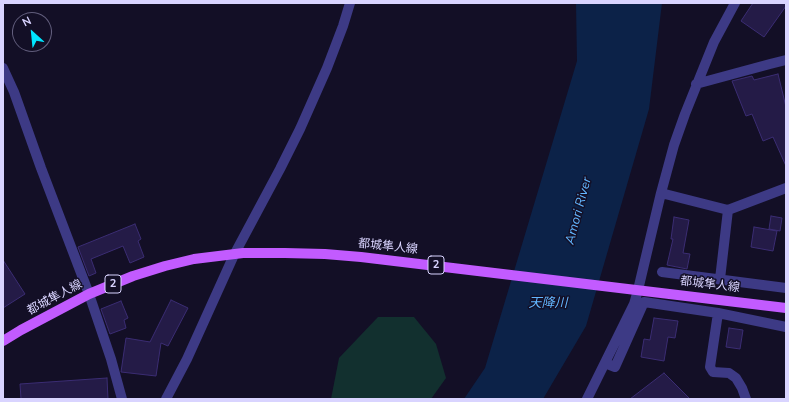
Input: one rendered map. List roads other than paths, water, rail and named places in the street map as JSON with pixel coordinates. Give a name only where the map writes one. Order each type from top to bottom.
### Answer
[{"type":"main road","name":"都城隼人線","points":[[3,341],[89,294],[133,276],[194,259],[238,254],[285,253],[361,257],[786,308]]},
{"type":"street","points":[[166,399],[300,129],[327,68],[350,3]]},
{"type":"street","points":[[587,399],[634,304],[674,145],[696,84],[714,42],[735,3]]},
{"type":"street","points":[[696,84],[786,60]]},
{"type":"street","points":[[3,68],[14,92],[89,294],[111,359],[122,399]]},
{"type":"street","points":[[661,193],[728,210],[786,188]]},
{"type":"street","points":[[720,279],[728,210]]},
{"type":"street","points":[[662,272],[786,288]]},
{"type":"street","points":[[605,363],[615,367],[644,302],[718,313],[786,327]]},
{"type":"street","points":[[718,313],[710,367],[713,372],[729,373],[736,378],[746,399]]},
{"type":"water","name":"天降川","points":[[576,3],[662,3],[649,109],[586,326],[543,399],[464,399],[485,368],[577,61]]},
{"type":"water label","name":"Amori River","points":[[579,211]]}]
